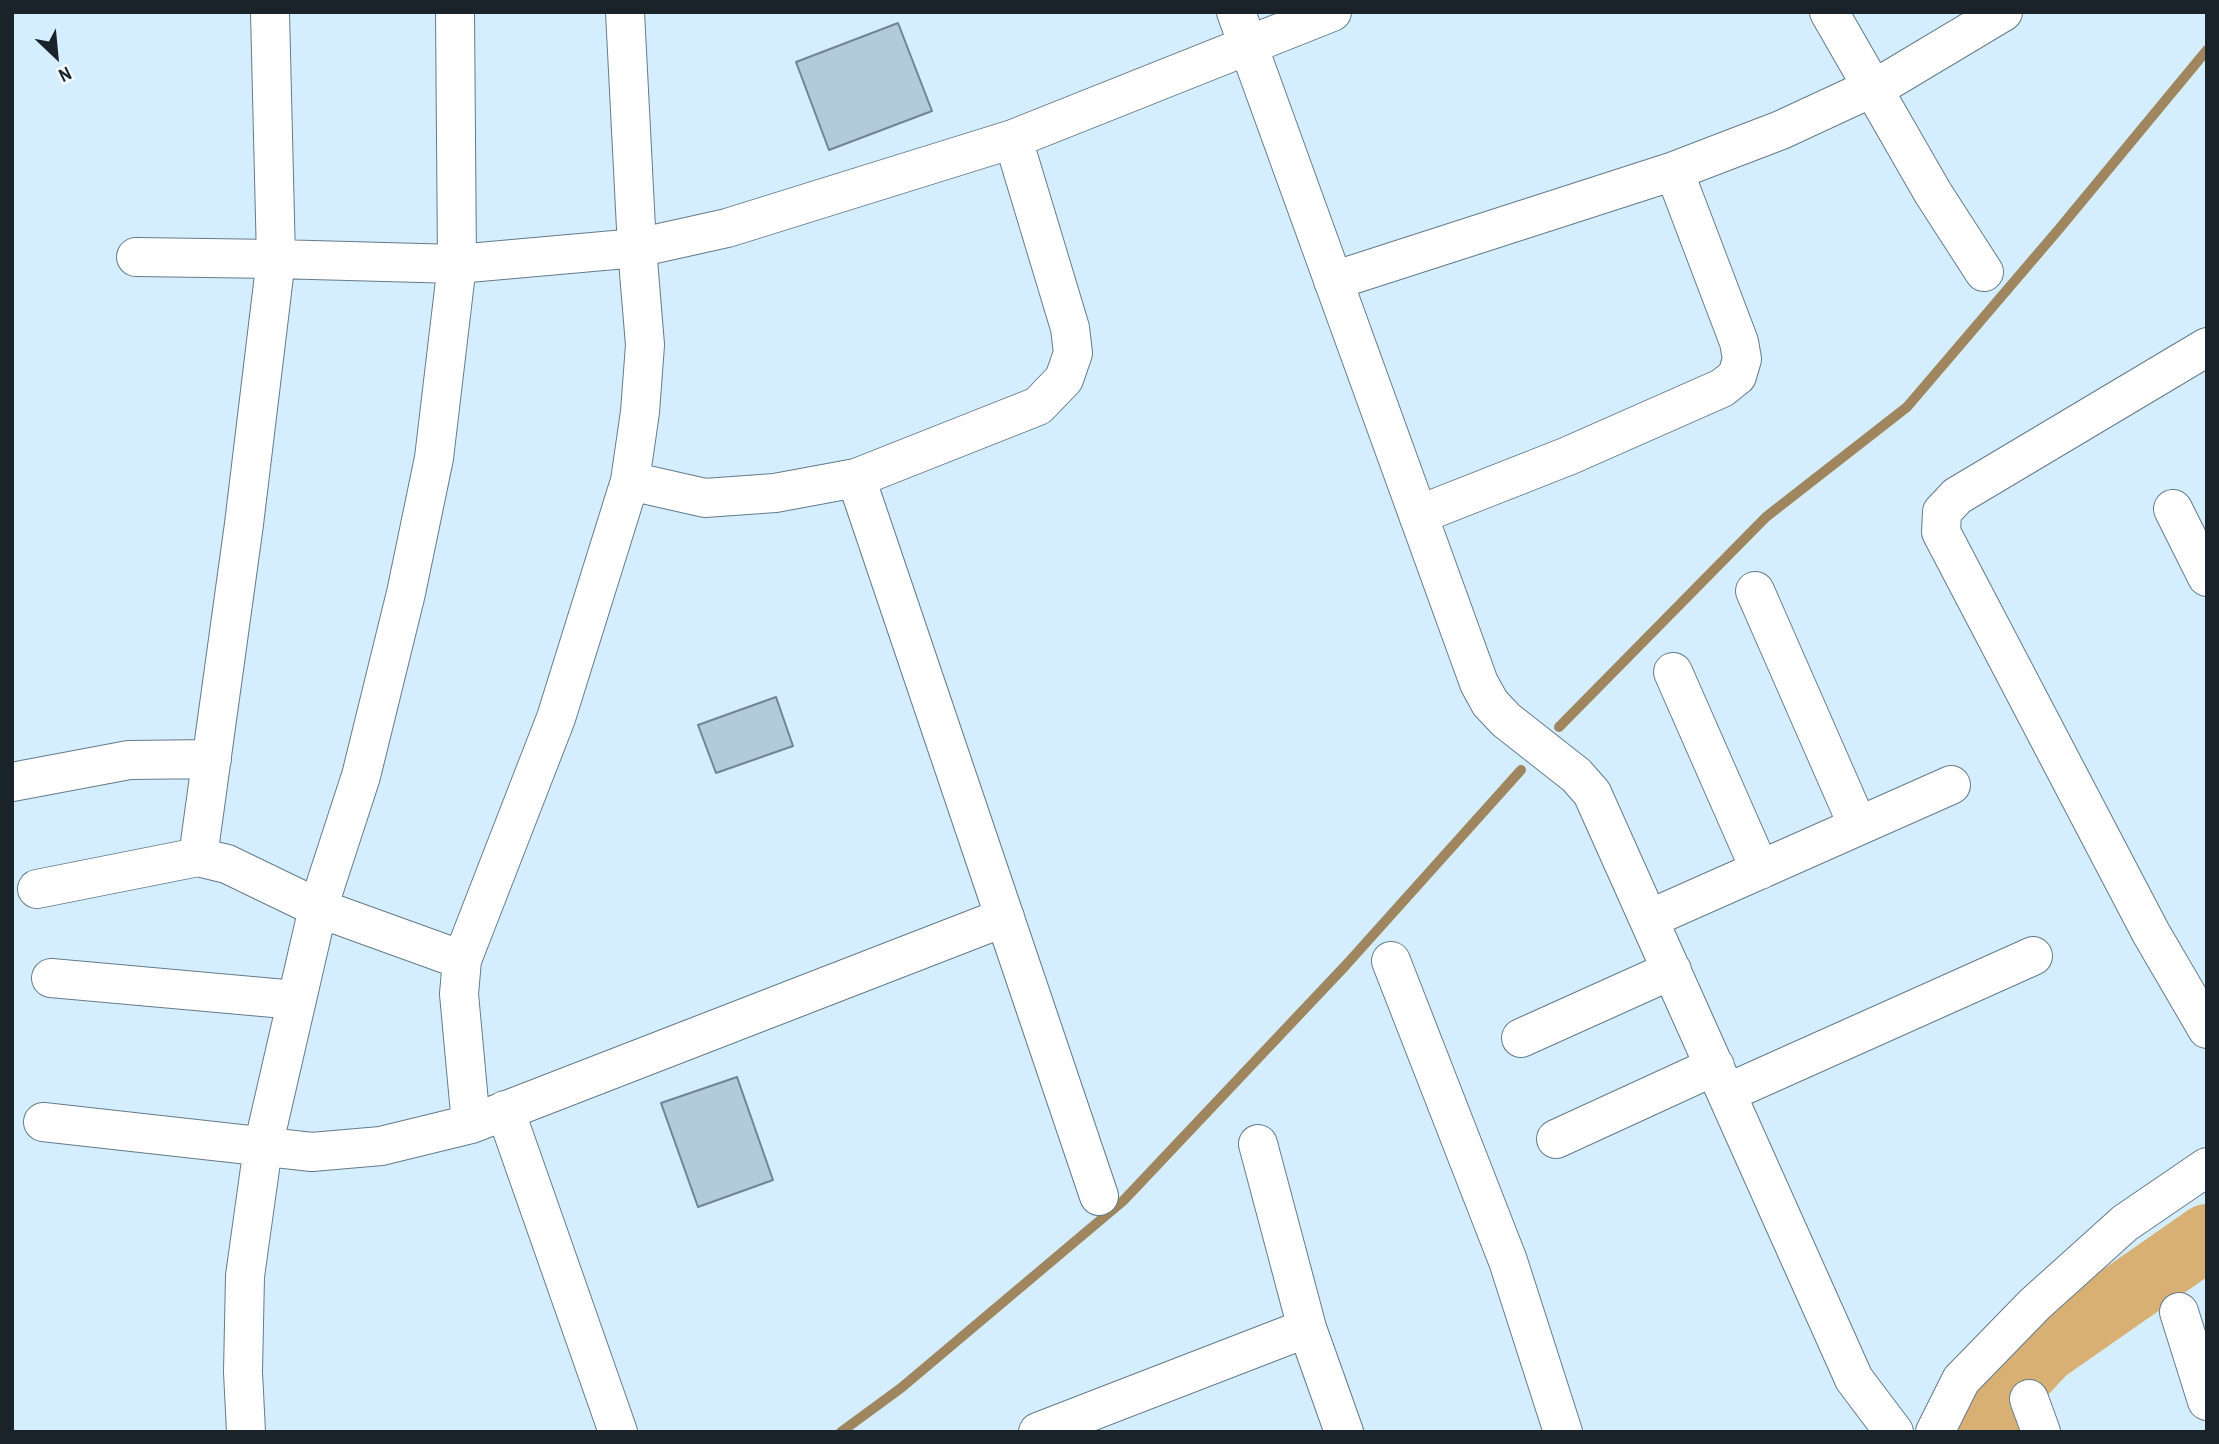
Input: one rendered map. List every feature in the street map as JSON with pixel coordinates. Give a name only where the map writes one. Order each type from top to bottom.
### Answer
[{"type":"street","points":[[198,857],[276,259],[271,12]]},
{"type":"street","points":[[246,1432],[243,1372],[245,1276],[263,1147],[318,908],[361,776],[406,593],[434,458],[457,264],[455,12]]},
{"type":"street","points":[[618,1432],[488,1117],[459,994],[461,960],[556,718],[630,481],[640,412],[645,345],[637,248],[625,12]]},
{"type":"street","points":[[136,257],[457,264],[637,248],[727,228],[1013,139],[1241,28],[1332,12]]},
{"type":"street","points":[[1829,12],[1984,272]]},
{"type":"street","points":[[1333,281],[1674,171],[1781,130],[1872,88],[2003,12]]},
{"type":"street","points":[[1241,28],[1479,683],[1490,704],[1506,720],[1576,775],[1592,793],[1854,1380],[1893,1431]]},
{"type":"street","points":[[630,481],[705,498],[775,493],[856,478],[1038,406],[1065,379],[1073,353],[1070,328],[1013,139]]},
{"type":"street","points":[[1418,514],[1569,456],[1722,388],[1737,376],[1742,359],[1738,342],[1674,171]]},
{"type":"street","points":[[2207,347],[1957,496],[1942,512],[1941,531],[2151,933],[2207,1029]]},
{"type":"street","points":[[856,478],[1099,1196]]},
{"type":"street","points":[[2173,509],[2207,577]]},
{"type":"street","points":[[1755,591],[1858,826]]},
{"type":"street","points":[[1673,672],[1760,870]]},
{"type":"street","points":[[12,782],[129,760],[212,759]]},
{"type":"street","points":[[1649,919],[1951,785]]},
{"type":"street","points":[[37,888],[198,857],[228,864],[318,908],[461,960]]},
{"type":"street","points":[[43,1122],[312,1152],[382,1146],[488,1117],[1005,917]]},
{"type":"street","points":[[1556,1139],[1721,1080],[2033,956]]},
{"type":"street","points":[[1391,961],[1508,1261],[1563,1432]]},
{"type":"street","points":[[1521,1038],[1672,970]]},
{"type":"street","points":[[51,978],[296,1000]]},
{"type":"street","points":[[1258,1144],[1307,1328],[1344,1432]]},
{"type":"street","points":[[1935,1432],[1961,1380],[2035,1304],[2125,1223],[2207,1167]]},
{"type":"street","points":[[2179,1312],[2207,1401]]},
{"type":"street","points":[[1038,1432],[1307,1328]]},
{"type":"building","points":[[898,23],[932,111],[829,150],[796,62]]},
{"type":"building","points":[[776,697],[793,746],[716,773],[698,725]]},
{"type":"building","points":[[737,1077],[773,1180],[698,1207],[661,1103]]},
{"type":"waterway","points":[[1559,727],[1766,517],[1907,407],[2207,50]]},
{"type":"waterway","points":[[841,1432],[901,1388],[1123,1201],[1346,965],[1521,770]]},
{"type":"waterway","points":[[1980,1432],[1997,1401],[2045,1350],[2207,1237]]}]
